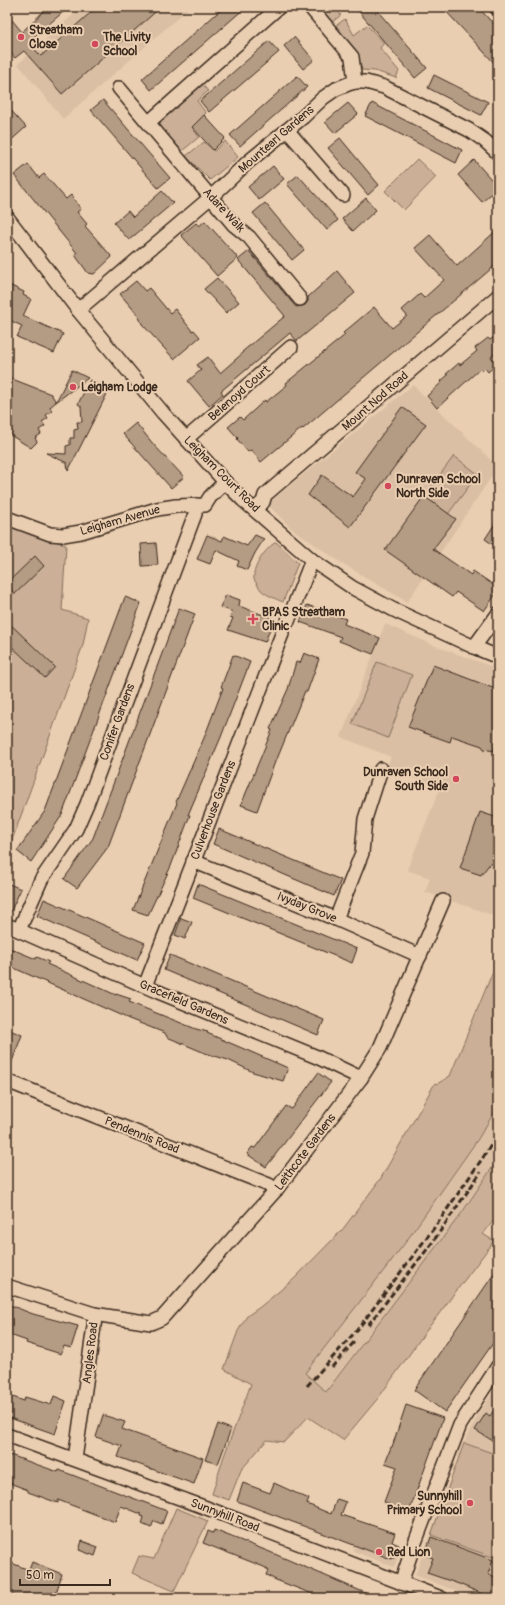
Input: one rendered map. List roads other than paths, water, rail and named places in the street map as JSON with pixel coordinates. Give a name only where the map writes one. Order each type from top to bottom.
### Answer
[{"type":"street","points":[[148,122],[279,7]]},
{"type":"street","points":[[310,7],[352,57],[355,82]]},
{"type":"street","name":"Mountearl Gardens","points":[[78,310],[211,197],[248,162],[336,89],[355,82],[366,82],[384,87],[469,130],[485,141],[498,153]]},
{"type":"street","name":"Adare Walk","points":[[119,88],[234,225],[249,237],[300,299]]},
{"type":"street","points":[[287,130],[343,195]]},
{"type":"street","name":"Leigham Court Road","points":[[7,217],[78,310],[186,439],[225,482],[255,510],[312,560],[353,588],[394,610],[498,657]]},
{"type":"street","name":"Mount Nod Road","points":[[255,510],[263,502],[265,495],[498,296]]},
{"type":"street","name":"Belenoyd Court","points":[[186,439],[291,347]]},
{"type":"street","points":[[200,505],[225,482]]},
{"type":"street","name":"Leigham Avenue","points":[[7,518],[50,534],[63,535],[80,532],[158,509],[176,506],[200,505]]},
{"type":"street","name":"Conifer Gardens","points":[[19,930],[41,880],[76,829],[87,804],[195,514],[200,505]]},
{"type":"street","points":[[288,621],[312,560]]},
{"type":"street","points":[[474,647],[498,614]]},
{"type":"street","name":"Culverhouse Gardens","points":[[145,986],[282,634]]},
{"type":"street","points":[[336,919],[362,853],[365,818],[381,769]]},
{"type":"street","name":"Ivyday Grove","points":[[193,861],[336,919],[420,956]]},
{"type":"street","name":"Leithcote Gardens","points":[[94,1314],[151,1323],[162,1318],[276,1190],[361,1078],[380,1048],[443,901]]},
{"type":"street","name":"Gracefield Gardens","points":[[7,925],[145,986],[317,1057],[361,1078]]},
{"type":"street","name":"Pendennis Road","points":[[7,1081],[269,1185],[276,1190]]},
{"type":"street","name":"Angles Road","points":[[7,1286],[94,1314],[95,1319],[75,1459]]},
{"type":"street","points":[[401,1583],[460,1425],[498,1366]]},
{"type":"street","name":"Sunnyhill Road","points":[[7,1435],[75,1459],[441,1598]]},
{"type":"railway","points":[[307,1386],[357,1330],[437,1224],[498,1134]]},
{"type":"railway","points":[[368,1325],[432,1243],[481,1172]]},
{"type":"railway","points":[[332,1367],[356,1340]]},
{"type":"place","name":"Streatham Close","points":[[21,37]]},
{"type":"place","name":"The Livity School","points":[[95,44]]},
{"type":"place","name":"Leigham Lodge","points":[[73,387]]},
{"type":"place","name":"Dunraven School North Side","points":[[388,486]]},
{"type":"place","name":"BPAS Streatham Clinic","points":[[253,619]]},
{"type":"place","name":"Dunraven School South Side","points":[[456,779]]},
{"type":"place","name":"Sunnyhill Primary School","points":[[470,1503]]},
{"type":"place","name":"Red Lion","points":[[379,1552]]}]
